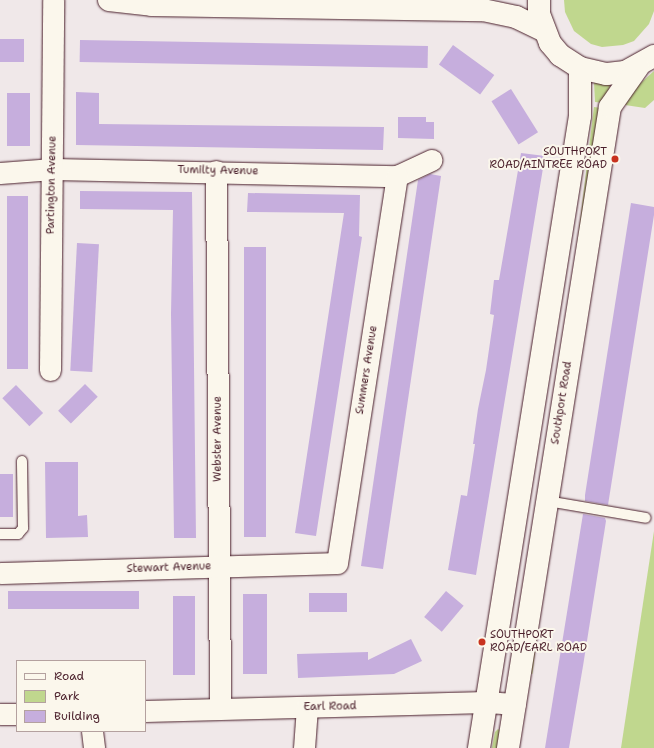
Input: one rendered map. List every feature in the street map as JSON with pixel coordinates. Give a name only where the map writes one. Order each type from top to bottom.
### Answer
[{"type":"main road","points":[[109,0],[152,5],[483,10],[516,17],[543,30]]},
{"type":"main road","points":[[539,0],[543,30],[560,55],[580,68],[606,74],[646,62]]},
{"type":"main road","name":"Southport Road","points":[[508,748],[610,106],[646,62]]},
{"type":"main road","points":[[479,748],[580,116],[580,68]]},
{"type":"street","name":"Partington Avenue","points":[[50,370],[53,0]]},
{"type":"street","name":"Tumilty Avenue","points":[[0,173],[52,169],[216,171],[397,176],[432,160]]},
{"type":"street","name":"Webster Avenue","points":[[216,171],[220,708]]},
{"type":"street","name":"Summers Avenue","points":[[337,563],[397,176]]},
{"type":"street","name":"Stewart Avenue","points":[[0,573],[337,563]]},
{"type":"street","name":"Earl Road","points":[[146,711],[486,702],[515,704]]},
{"type":"street","points":[[304,748],[307,707]]},
{"type":"street","points":[[0,714],[16,714]]},
{"type":"street","points":[[92,732],[94,748]]},
{"type":"lane","points":[[0,534],[18,534],[23,528],[22,461]]},
{"type":"lane","points":[[547,501],[646,518]]},
{"type":"green space","points":[[564,0],[654,0],[654,11],[649,24],[634,41],[623,45],[602,47],[591,44],[574,31],[565,12]]},
{"type":"green space","points":[[654,71],[654,100],[645,108],[625,105],[634,89]]},
{"type":"green space","points":[[594,82],[609,83],[610,86],[604,103],[595,102]]},
{"type":"green space","points":[[594,107],[602,108],[532,674],[525,673]]},
{"type":"green space","points":[[654,531],[654,748],[621,748]]},
{"type":"green space","points":[[498,729],[501,731],[499,748],[492,748],[495,732]]},
{"type":"building","points":[[0,39],[24,39],[24,62],[0,62]]},
{"type":"building","points":[[80,40],[428,46],[428,68],[80,62]]},
{"type":"building","points":[[453,45],[494,75],[480,94],[439,64]]},
{"type":"building","points":[[511,89],[538,132],[519,144],[491,101]]},
{"type":"building","points":[[76,92],[99,93],[99,124],[384,127],[383,150],[76,145]]},
{"type":"building","points":[[7,93],[30,93],[30,146],[7,146]]},
{"type":"building","points":[[398,117],[426,117],[426,122],[434,122],[434,139],[398,138]]},
{"type":"building","points":[[521,153],[545,156],[476,575],[448,570],[461,495],[467,496],[475,444],[473,444],[478,409],[486,370],[494,315],[490,314],[494,280],[499,280]]},
{"type":"building","points":[[430,174],[441,176],[383,569],[361,566],[418,180]]},
{"type":"building","points":[[80,191],[192,192],[196,538],[174,538],[171,314],[173,210],[80,209]]},
{"type":"building","points":[[248,193],[360,195],[359,236],[362,237],[316,536],[295,533],[344,213],[247,212]]},
{"type":"building","points":[[7,196],[28,196],[28,369],[7,369]]},
{"type":"building","points":[[631,203],[654,207],[654,215],[608,505],[585,501],[585,495]]},
{"type":"building","points":[[77,243],[99,244],[92,372],[70,371]]},
{"type":"building","points":[[244,247],[266,247],[266,537],[244,537]]},
{"type":"building","points":[[85,384],[98,397],[71,424],[58,411]]},
{"type":"building","points":[[16,385],[43,413],[29,426],[2,398]]},
{"type":"building","points":[[45,462],[78,462],[78,516],[87,515],[88,537],[46,538]]},
{"type":"building","points":[[0,474],[13,474],[13,517],[0,517]]},
{"type":"building","points":[[583,514],[605,518],[606,521],[583,666],[569,748],[545,748]]},
{"type":"building","points":[[8,591],[139,591],[139,609],[8,609]]},
{"type":"building","points":[[446,591],[464,606],[442,632],[424,617]]},
{"type":"building","points":[[309,593],[347,593],[347,612],[309,612]]},
{"type":"building","points":[[243,594],[267,594],[267,674],[243,674]]},
{"type":"building","points":[[173,596],[195,596],[195,675],[173,675]]},
{"type":"building","points":[[411,639],[422,661],[394,674],[298,678],[297,654],[368,652],[368,660]]},
{"type":"place","name":"SOUTHPORT ROAD/AINTREE ROAD","points":[[615,159]]},
{"type":"place","name":"SOUTHPORT ROAD/EARL ROAD","points":[[482,642]]}]
